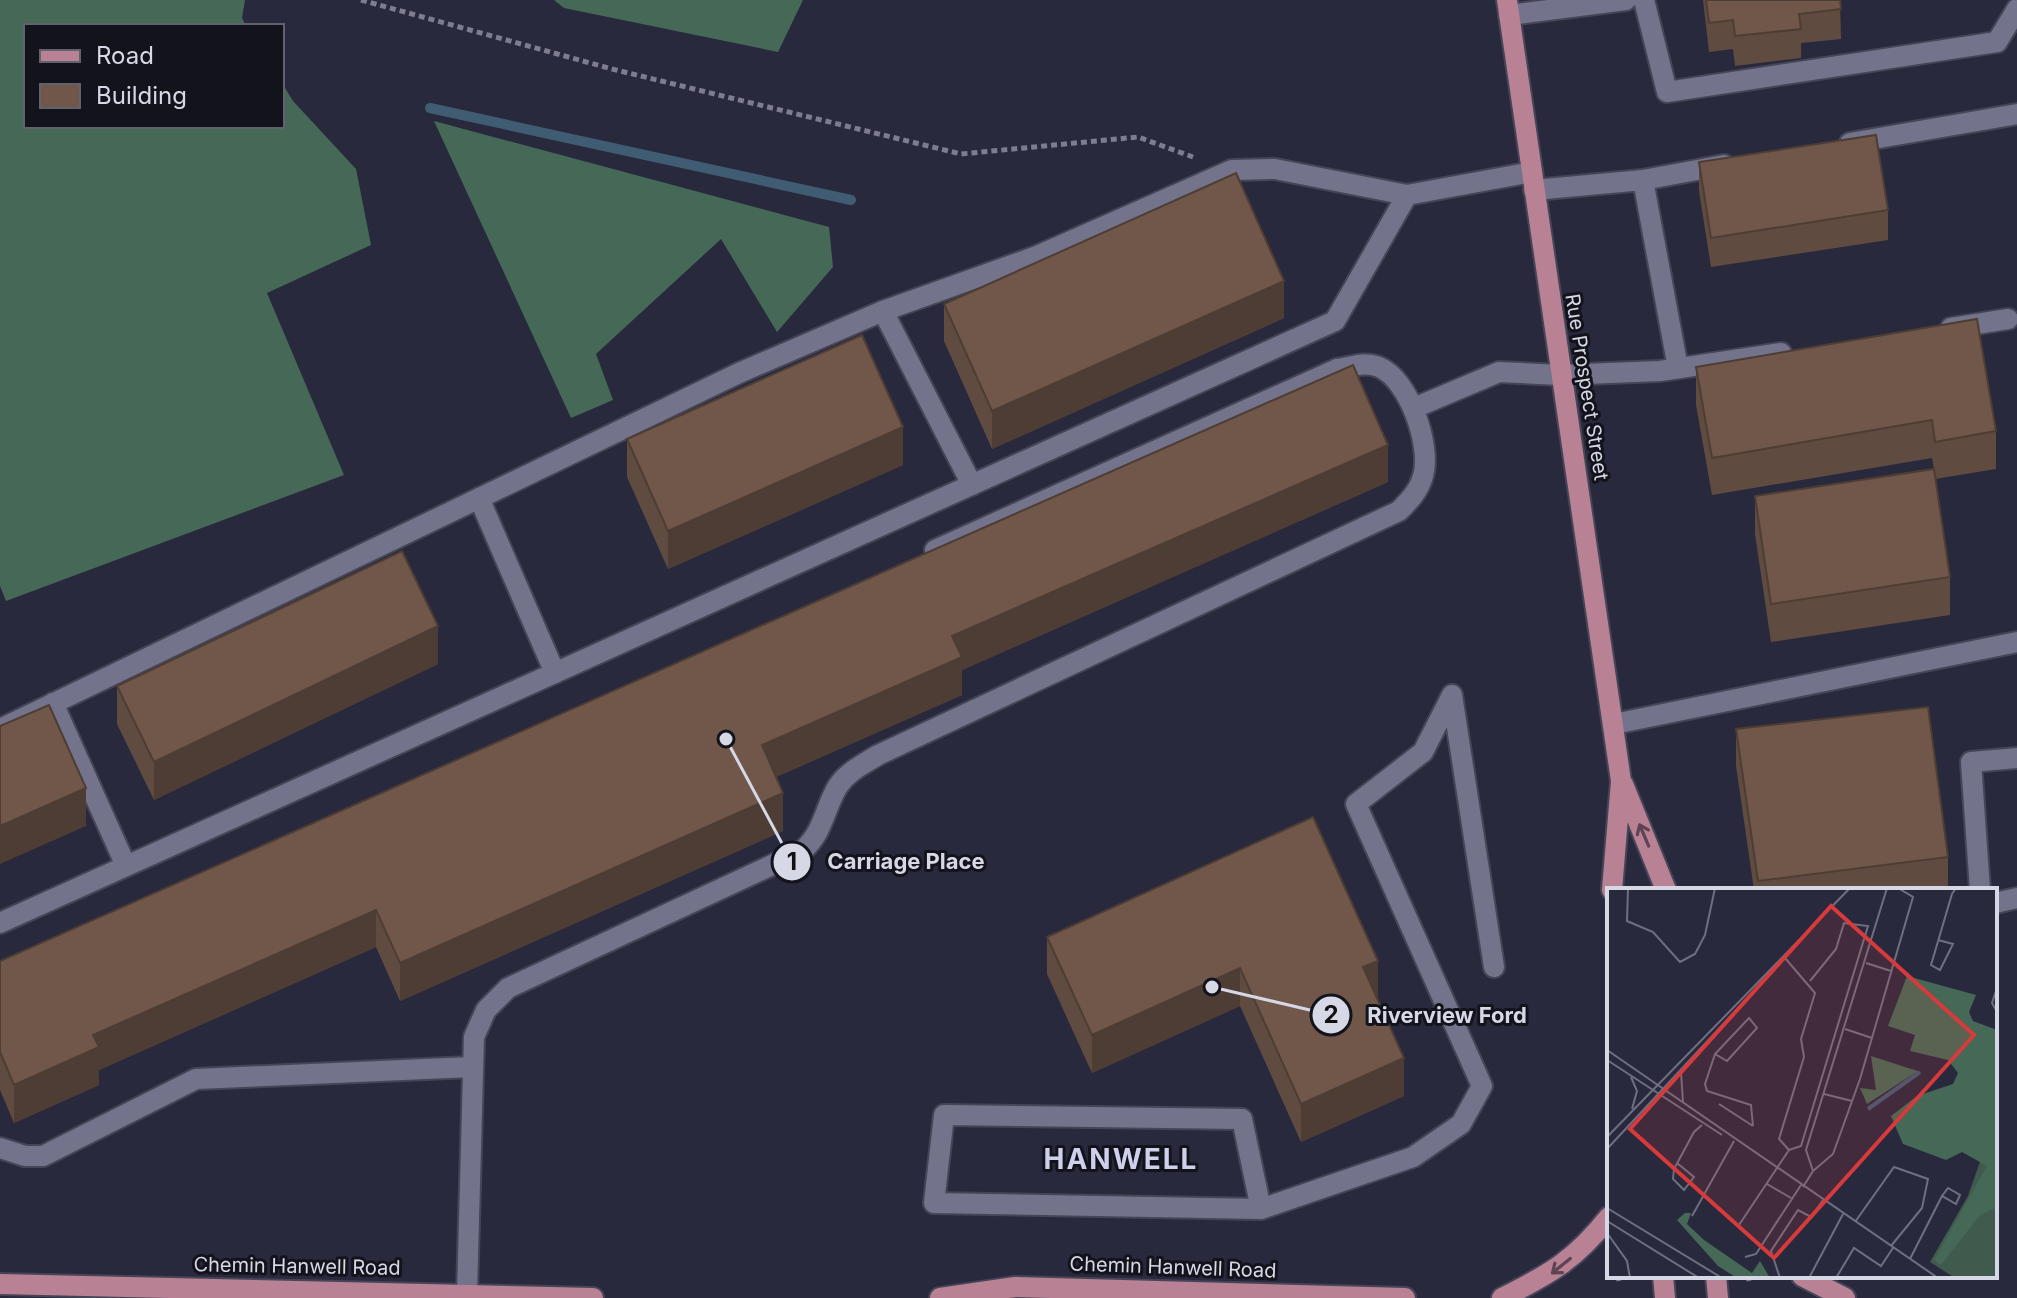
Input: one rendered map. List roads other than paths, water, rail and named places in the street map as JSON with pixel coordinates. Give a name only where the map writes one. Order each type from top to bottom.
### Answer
[{"type":"main road","name":"Rue Prospect Street","points":[[1508,8],[1621,781],[1612,888]]},
{"type":"main road","name":"Rue Prospect Street","points":[[1621,781],[1665,888]]},
{"type":"main road","points":[[1502,1298],[1555,1272],[1589,1242],[1607,1220]]},
{"type":"main road","points":[[1663,1278],[1665,1298]]},
{"type":"main road","points":[[1716,1278],[1718,1298]]},
{"type":"main road","points":[[1806,1278],[1845,1298]]},
{"type":"main road","name":"Chemin Hanwell Road","points":[[0,1284],[593,1298]]},
{"type":"main road","name":"Chemin Hanwell Road","points":[[940,1298],[1015,1287],[1405,1298]]},
{"type":"lane","points":[[1508,8],[1626,0]]},
{"type":"lane","points":[[1644,0],[1667,92],[1997,42],[2017,9]]},
{"type":"lane","points":[[1830,147],[2017,114]]},
{"type":"lane","points":[[0,729],[739,373],[883,311],[1037,256],[1232,170],[1275,169],[1407,195],[1533,181],[1643,180],[1752,161]]},
{"type":"lane","points":[[1643,180],[1678,368]]},
{"type":"lane","points":[[0,923],[1335,321],[1407,195]]},
{"type":"lane","points":[[883,311],[972,485]]},
{"type":"lane","points":[[1929,331],[2008,319]]},
{"type":"lane","points":[[1414,408],[1499,372],[1560,375],[1678,368],[1804,350]]},
{"type":"lane","points":[[467,1294],[471,1251],[468,1233],[474,1037],[486,1010],[508,988],[802,851],[816,839],[838,787],[851,771],[1399,511],[1414,496],[1424,475],[1426,450],[1414,408],[1382,367],[1367,364],[1337,369],[915,558]]},
{"type":"lane","points":[[479,498],[555,673]]},
{"type":"lane","points":[[1614,724],[2017,642]]},
{"type":"lane","points":[[1261,1209],[1242,1119],[944,1115],[934,1203],[1261,1209],[1413,1157],[1461,1124],[1482,1086],[1356,804],[1423,752],[1452,695],[1494,967]]},
{"type":"lane","points":[[53,703],[126,866]]},
{"type":"lane","points":[[1980,888],[1971,762],[2017,758]]},
{"type":"lane","points":[[1997,903],[2017,898]]},
{"type":"lane","points":[[0,1148],[25,1156],[43,1156],[196,1079],[471,1067]]},
{"type":"waterway","points":[[430,108],[851,200]]},
{"type":"place","name":"Carriage Place","points":[[726,739]]},
{"type":"place","name":"Riverview Ford","points":[[1212,987]]},
{"type":"district","name":"HANWELL","points":[[1121,1159]]}]
